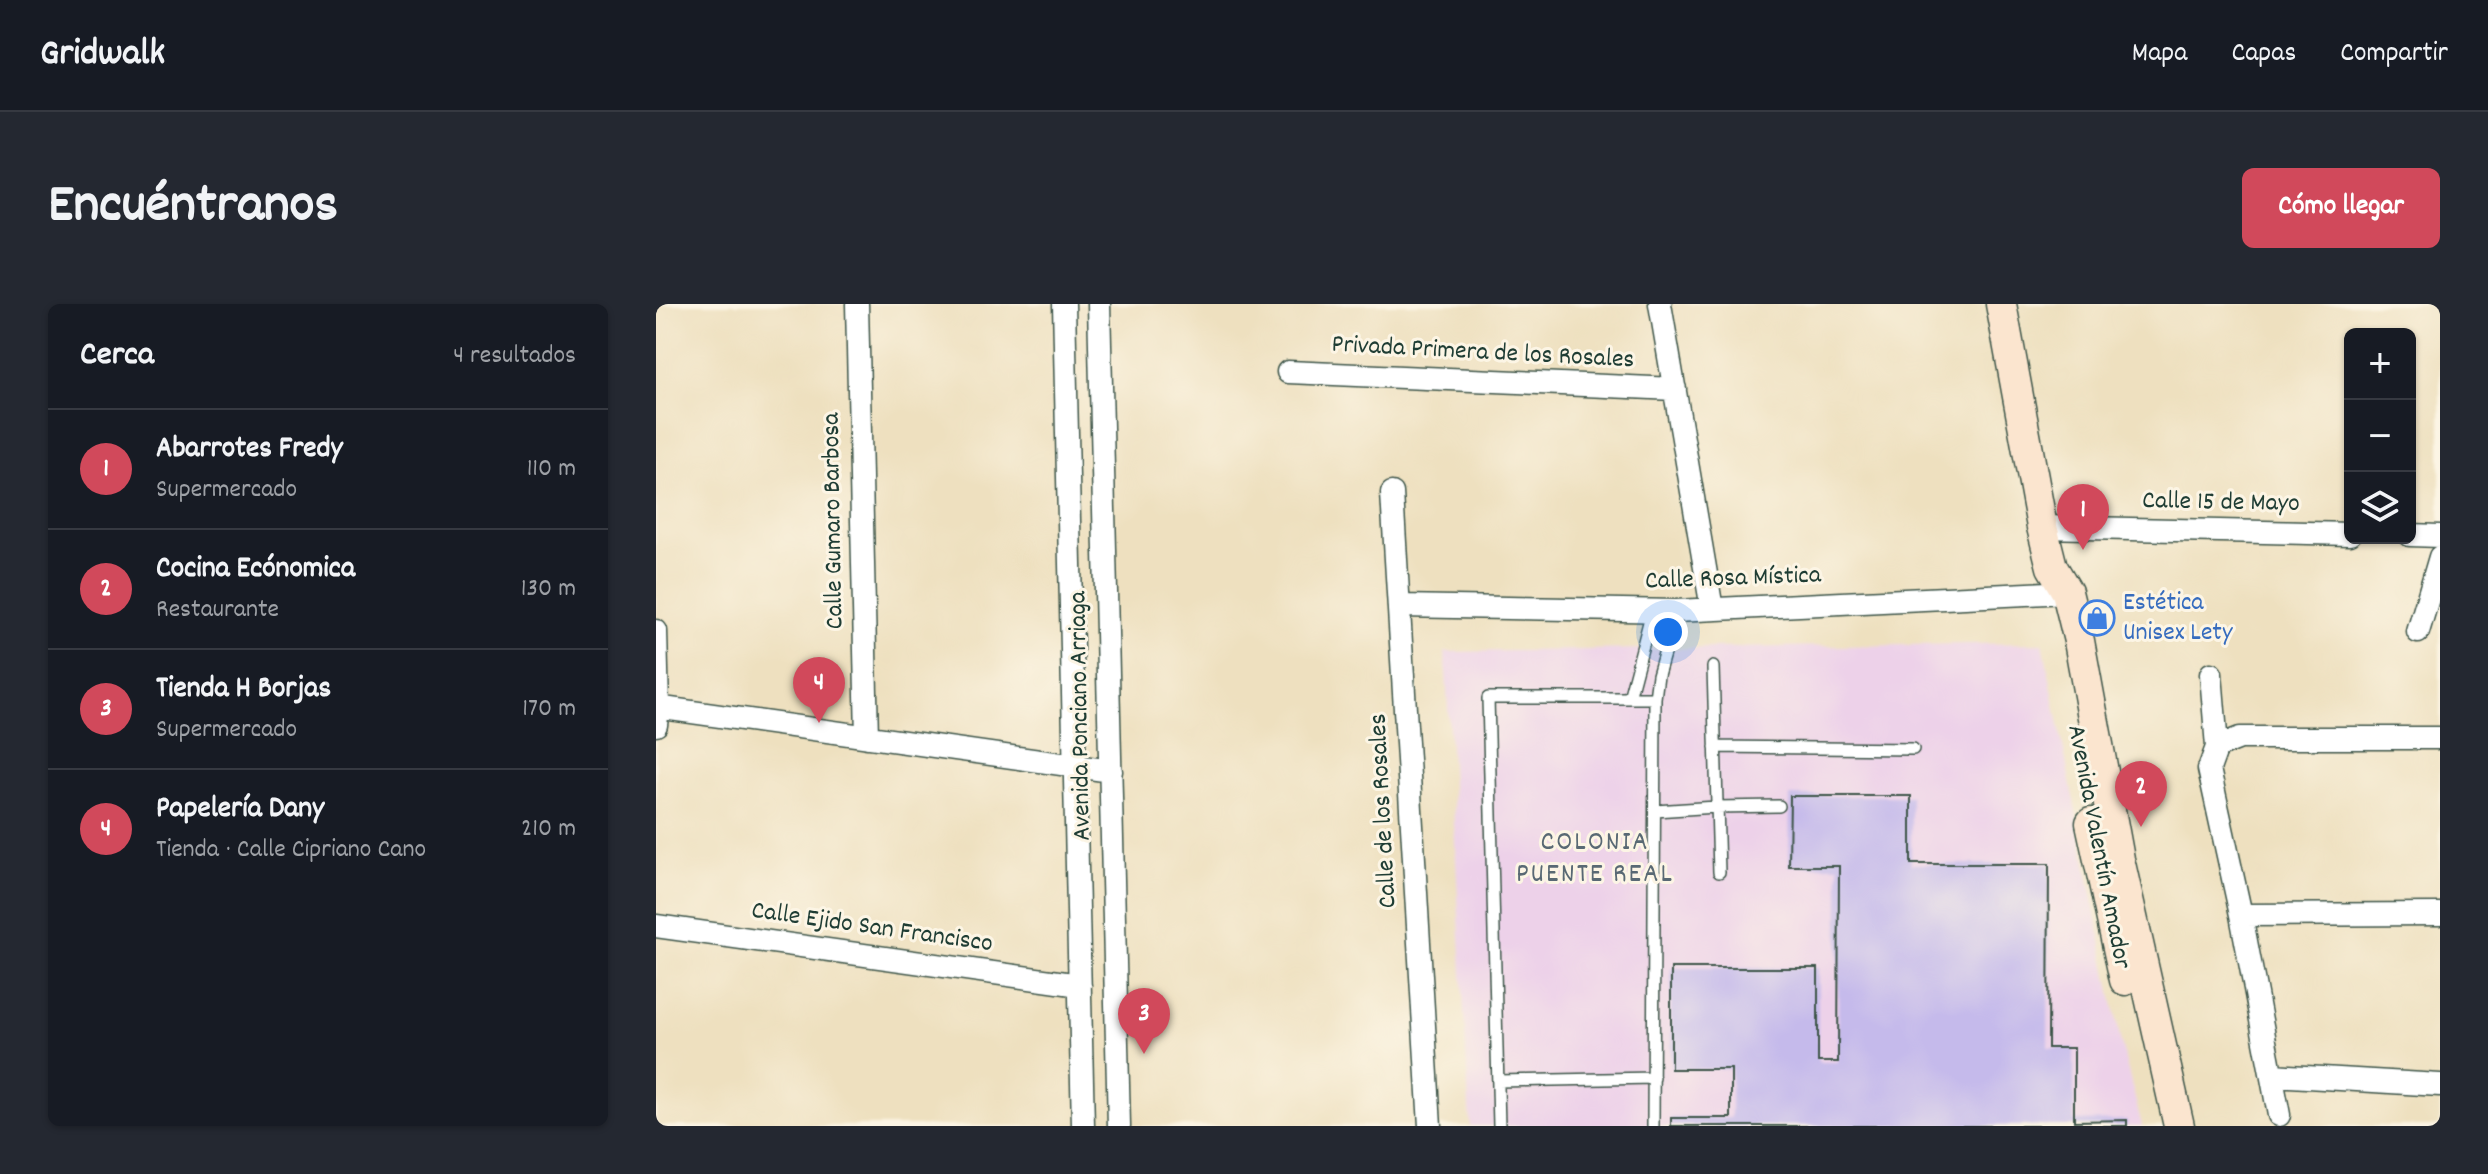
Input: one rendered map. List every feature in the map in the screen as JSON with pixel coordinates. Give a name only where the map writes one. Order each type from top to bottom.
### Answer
[{"type":"main road","name":"Avenida Valentín Amador","points":[[2001,304],[2042,527],[2056,584],[2101,874],[2158,1126]]},
{"type":"main road","name":"Avenida Valentín Amador","points":[[2056,584],[2079,641],[2119,859],[2179,1126]]},
{"type":"street","name":"Calle Gumaro Barbosa","points":[[857,304],[867,737]]},
{"type":"street","name":"Avenida Ponciano Arriaga","points":[[1064,304],[1083,1126]]},
{"type":"street","name":"Avenida Ponciano Arriaga","points":[[1099,304],[1119,1126]]},
{"type":"street","points":[[1660,304],[1712,609]]},
{"type":"street","name":"Privada Primera de los Rosales","points":[[1288,372],[1675,389]]},
{"type":"street","points":[[1068,465],[1103,464]]},
{"type":"street","name":"Calle de los Rosales","points":[[1392,493],[1430,1126]]},
{"type":"street","name":"Calle 15 de Mayo","points":[[2042,527],[2344,534]]},
{"type":"street","points":[[2416,535],[2440,536]]},
{"type":"street","points":[[2418,632],[2440,557]]},
{"type":"street","name":"Calle Rosa Mística","points":[[1400,606],[1676,611],[2056,584]]},
{"type":"street","points":[[656,631],[657,713],[867,737],[1111,771]]},
{"type":"street","points":[[2211,674],[2217,747],[2209,769],[2241,915],[2279,1115]]},
{"type":"street","points":[[2217,747],[2240,738],[2440,738]]},
{"type":"street","points":[[2241,915],[2440,914]]},
{"type":"street","name":"Calle Ejido San Francisco","points":[[656,926],[1080,985]]},
{"type":"street","points":[[2272,1075],[2440,1085]]},
{"type":"lane","points":[[1629,698],[1652,611]]},
{"type":"lane","points":[[1653,1126],[1655,698],[1658,675],[1676,611]]},
{"type":"lane","points":[[1713,667],[1719,872]]},
{"type":"lane","points":[[1499,1126],[1488,698],[1655,698]]},
{"type":"lane","points":[[1715,747],[1913,749]]},
{"type":"lane","points":[[1655,811],[1779,806]]},
{"type":"lane","points":[[1498,1081],[1654,1078]]},
{"type":"shaded area","points":[[2043,643],[2121,1043],[2142,1126],[1470,1126],[1445,652]]},
{"type":"building","points":[[1790,796],[1911,796],[1911,864],[2049,864],[2048,1048],[2074,1048],[2074,1121],[2127,1120],[2127,1126],[1671,1126],[1671,1118],[1731,1118],[1731,1069],[1671,1069],[1671,968],[1818,968],[1818,1062],[1838,1062],[1839,866],[1789,866]]},
{"type":"place","name":"Abarrotes Fredy","points":[[2083,550]]},
{"type":"place","name":"Estética Unisex Lety","points":[[2097,618]]},
{"type":"place","name":"Papelería Dany","points":[[819,723]]},
{"type":"place","name":"Cocina Ecónomica","points":[[2141,827]]},
{"type":"place","name":"Tienda H Borjas","points":[[1144,1054]]},
{"type":"district","name":"COLONIA PUENTE REAL","points":[[1595,860]]}]
